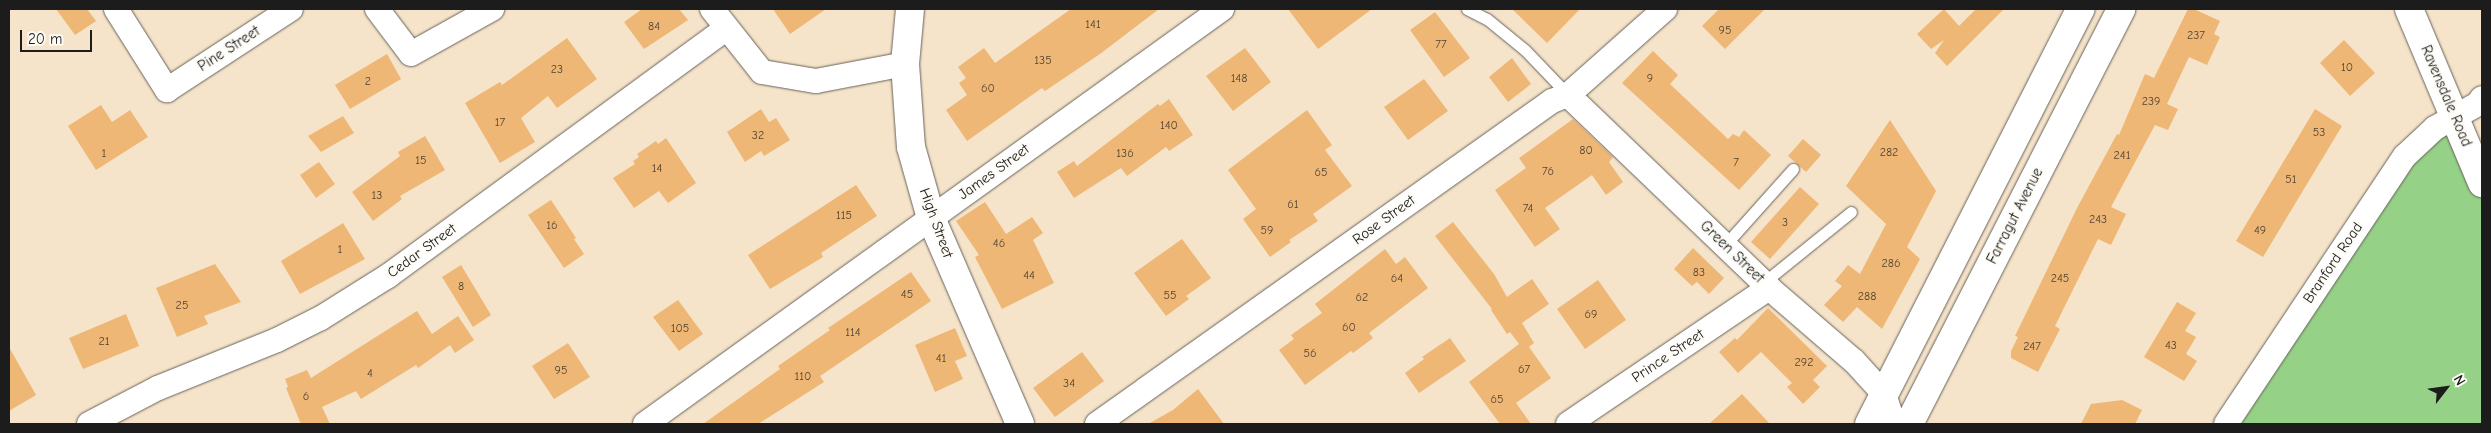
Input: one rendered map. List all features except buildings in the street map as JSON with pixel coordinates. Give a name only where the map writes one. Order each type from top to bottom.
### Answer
[{"type":"main road","name":"High Street","points":[[910,9],[905,64],[911,147],[931,218],[1020,424]]},
{"type":"main road","points":[[1888,416],[1954,256],[2080,9]]},
{"type":"main road","name":"Farragut Avenue","points":[[1888,416],[1986,273],[2122,9]]},
{"type":"main road","name":"Ravensdale Road","points":[[2408,9],[2482,183]]},
{"type":"main road","points":[[1994,179],[2026,195]]},
{"type":"main road","points":[[1954,256],[1986,273]]},
{"type":"street","name":"Pine Street","points":[[116,9],[167,90],[291,9]]},
{"type":"street","points":[[377,9],[411,54],[492,9]]},
{"type":"street","points":[[712,9],[762,72],[816,81],[905,64]]},
{"type":"street","name":"James Street","points":[[645,424],[1222,9]]},
{"type":"street","name":"Rose Street","points":[[1096,424],[1552,101],[1568,95],[1665,9]]},
{"type":"street","name":"Cedar Street","points":[[89,424],[158,388],[277,340],[321,318],[395,270],[726,29]]},
{"type":"street","name":"Green Street","points":[[1568,95],[1766,285],[1854,361],[1888,416]]},
{"type":"street","name":"Branford Road","points":[[2226,424],[2405,156],[2434,128],[2478,104],[2482,98]]},
{"type":"street","name":"Prince Street","points":[[1568,424],[1766,285]]},
{"type":"lane","points":[[1467,9],[1487,18],[1525,50],[1568,95]]},
{"type":"lane","points":[[1725,245],[1792,169]]},
{"type":"lane","points":[[1766,285],[1851,212]]},
{"type":"green space","points":[[2455,116],[2482,183],[2482,424],[2241,424],[2435,128]]}]
